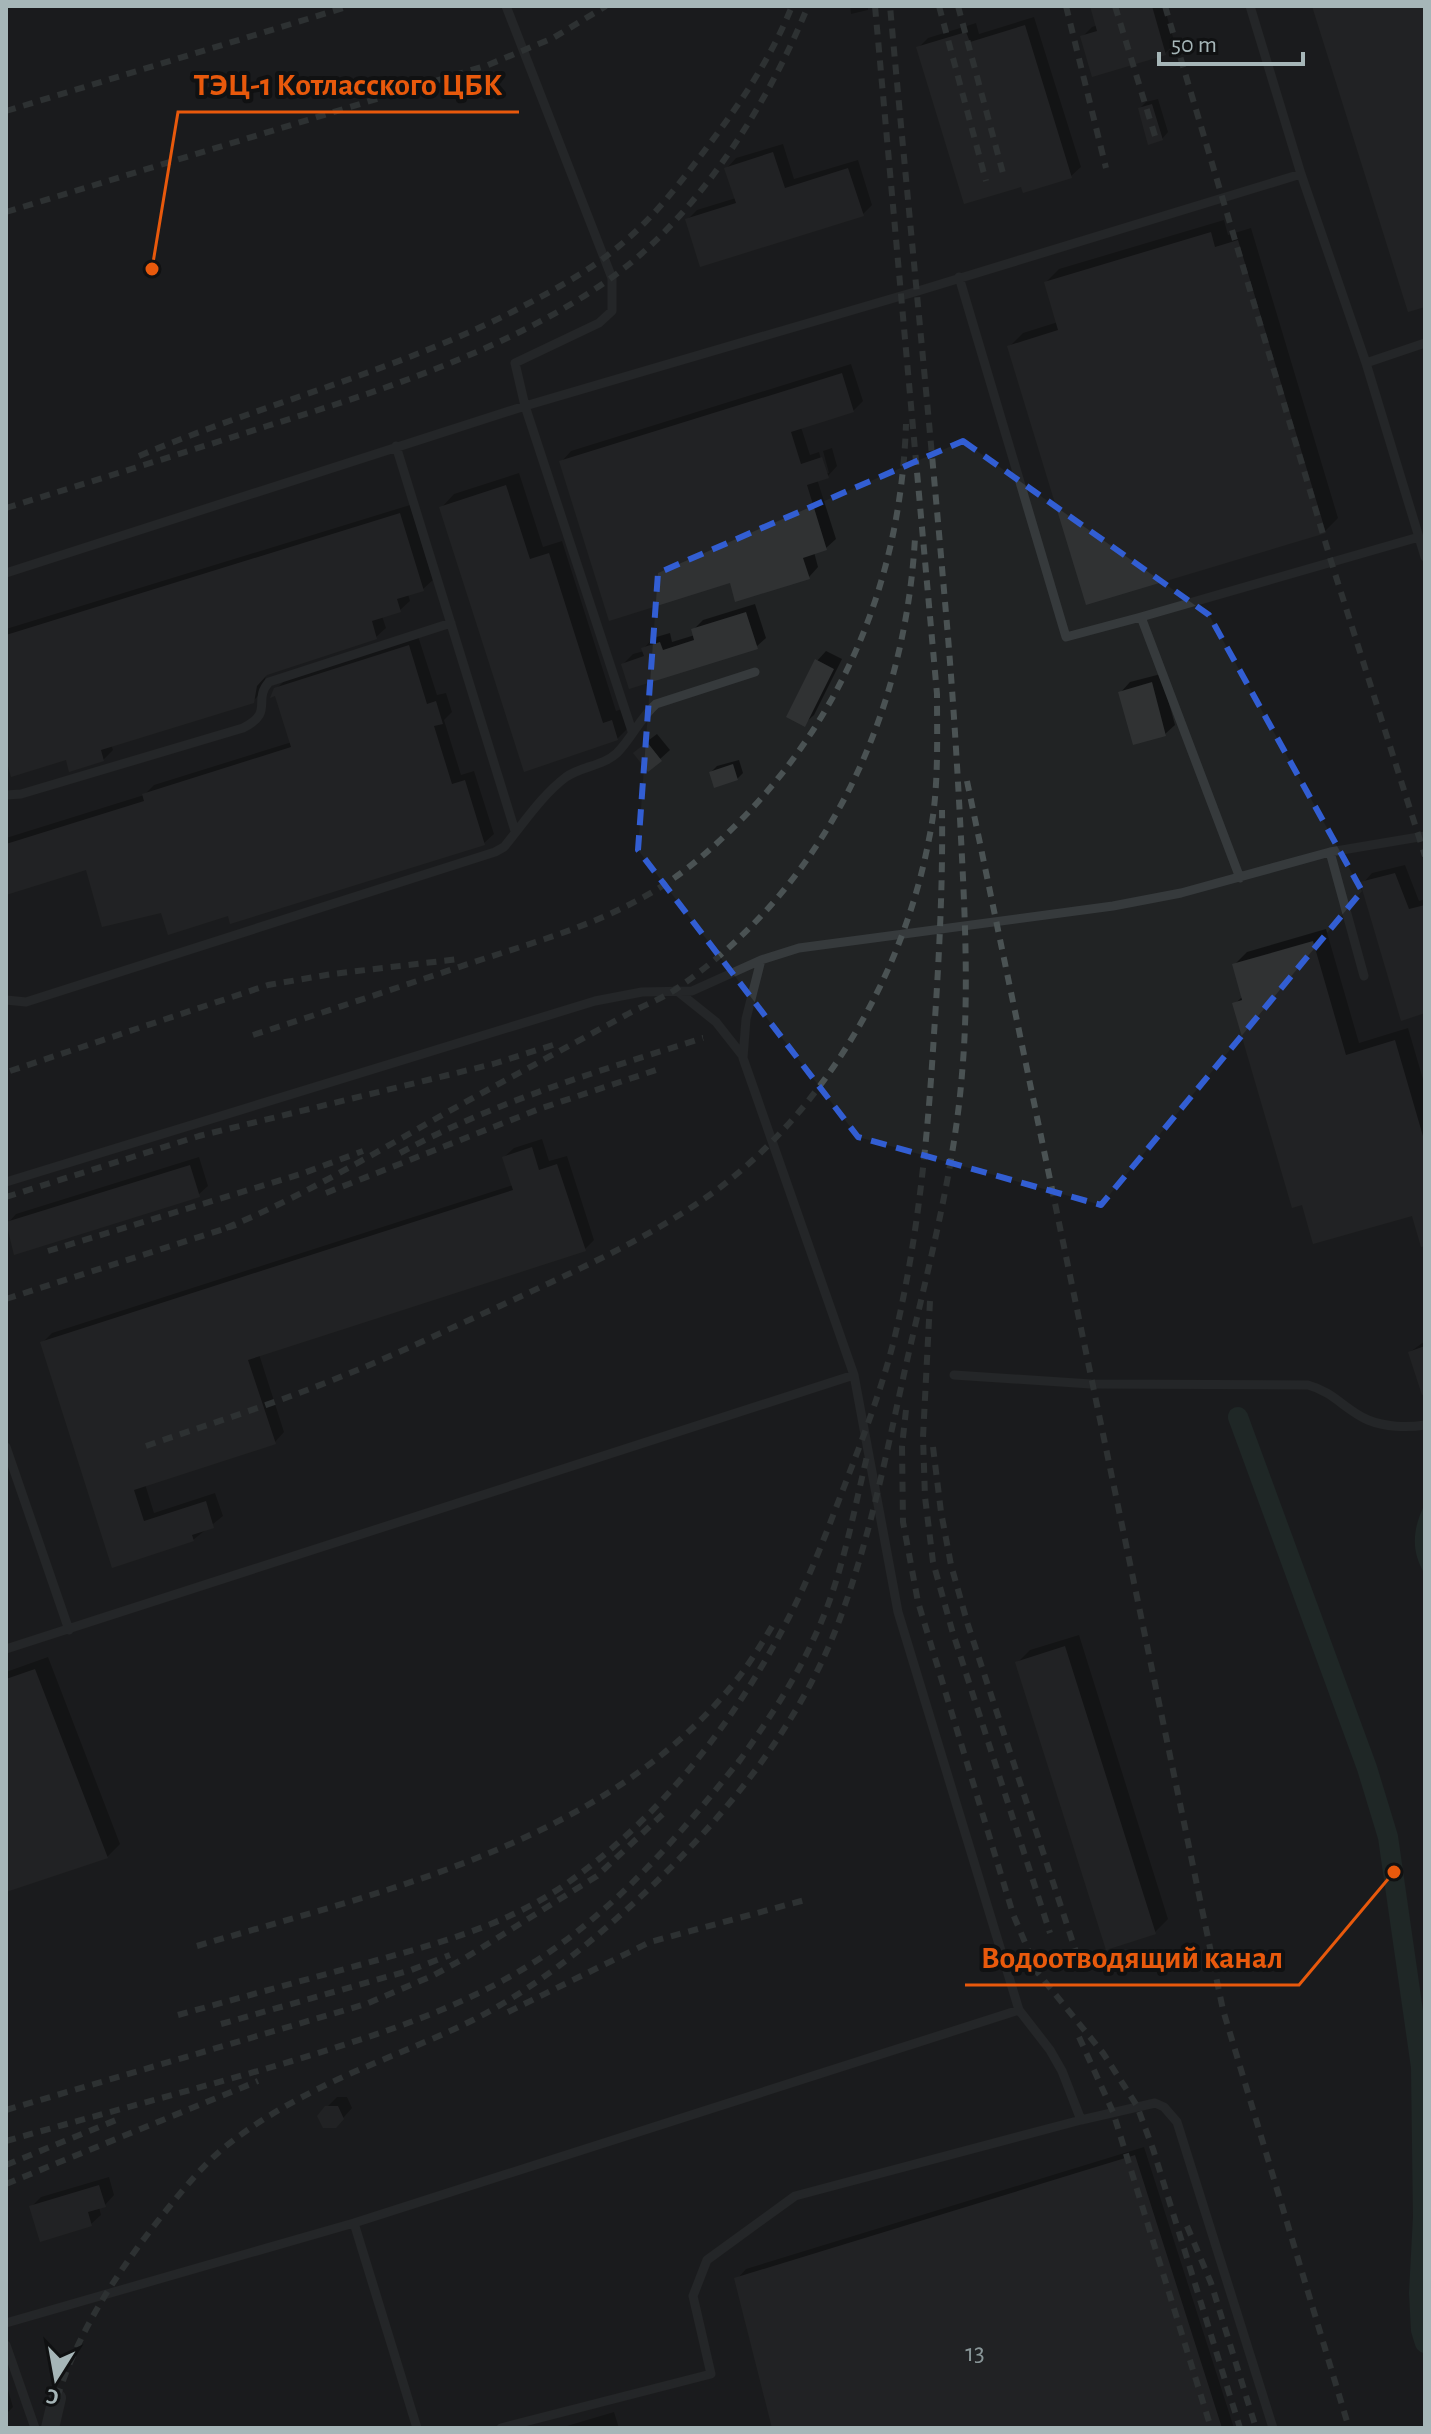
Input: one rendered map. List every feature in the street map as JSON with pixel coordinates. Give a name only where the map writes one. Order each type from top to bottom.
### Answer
[{"type":"street","points":[[50,2428],[57,2398]]},
{"type":"lane","points":[[506,6],[612,278],[612,311],[599,323],[515,363],[525,406],[632,731]]},
{"type":"lane","points":[[1250,6],[1301,174],[1366,363],[1425,557]]},
{"type":"lane","points":[[6,573],[525,406],[1301,174]]},
{"type":"lane","points":[[959,277],[1066,637],[1419,537]]},
{"type":"lane","points":[[1366,363],[1425,343]]},
{"type":"lane","points":[[396,446],[515,831]]},
{"type":"lane","points":[[1141,617],[1240,878]]},
{"type":"lane","points":[[6,795],[21,794],[243,728],[261,714],[262,694],[269,682],[451,623]]},
{"type":"lane","points":[[6,1000],[26,1002],[495,852],[504,847],[562,781],[581,769],[607,761],[656,704],[755,672]]},
{"type":"lane","points":[[6,1182],[595,1001],[642,992],[692,991],[761,960],[799,948],[1113,906],[1181,893],[1330,852],[1425,836]]},
{"type":"lane","points":[[1330,852],[1364,976]]},
{"type":"lane","points":[[743,1058],[746,1019],[761,960]]},
{"type":"lane","points":[[676,990],[716,1022],[743,1058],[854,1375],[878,1491],[898,1612],[1019,2010],[1062,2071],[1081,2120]]},
{"type":"lane","points":[[6,1649],[854,1375]]},
{"type":"lane","points":[[954,1375],[1091,1384],[1308,1385],[1332,1394],[1368,1420],[1406,1427],[1425,1425]]},
{"type":"lane","points":[[6,1447],[69,1630]]},
{"type":"lane","points":[[6,2323],[354,2223],[1019,2010]]},
{"type":"lane","points":[[501,2428],[711,2374],[693,2296],[707,2260],[795,2196],[1155,2103],[1172,2114],[1181,2134],[1273,2428]]},
{"type":"lane","points":[[354,2223],[417,2428]]},
{"type":"lane","points":[[6,2345],[35,2428]]},
{"type":"highlighted area","points":[[963,441],[1209,615],[1362,891],[1101,1205],[858,1137],[638,850],[658,573]]},
{"type":"shaded area","points":[[6,6],[1425,6],[1425,2428],[6,2428]]},
{"type":"shaded area","points":[[1425,1504],[1425,1574],[1417,1557],[1415,1539]]},
{"type":"building","points":[[1090,6],[1152,6],[1166,55],[1092,77],[1080,36],[1097,31]]},
{"type":"building","points":[[1312,6],[1425,6],[1425,307],[1408,312]]},
{"type":"building","points":[[1025,25],[1072,178],[1023,193],[1021,187],[964,204],[916,47],[966,32],[970,42]]},
{"type":"building","points":[[1152,104],[1163,140],[1148,145],[1138,108]]},
{"type":"building","points":[[773,152],[785,188],[848,168],[864,216],[700,267],[685,219],[736,203],[724,168]]},
{"type":"building","points":[[1211,232],[1215,247],[1238,240],[1326,533],[1086,605],[1007,346],[1058,330],[1044,282]]},
{"type":"building","points":[[842,373],[854,412],[791,432],[801,464],[822,457],[829,478],[807,485],[827,550],[803,558],[810,579],[735,602],[730,583],[609,621],[559,461]]},
{"type":"building","points":[[506,485],[530,559],[549,553],[603,723],[612,720],[618,740],[524,772],[439,507]]},
{"type":"building","points":[[400,513],[424,591],[397,599],[401,612],[372,621],[377,639],[267,675],[257,686],[254,703],[101,750],[104,761],[69,772],[66,760],[11,777],[6,759],[6,635]]},
{"type":"building","points":[[746,612],[758,649],[629,689],[621,664],[644,656],[641,648],[660,642],[663,650],[694,640],[691,629]]},
{"type":"building","points":[[409,645],[427,704],[436,701],[443,724],[434,726],[452,784],[465,780],[485,845],[230,924],[228,916],[168,935],[161,913],[102,927],[86,870],[6,895],[6,844],[144,801],[142,794],[291,747],[275,696],[270,698],[274,688]]},
{"type":"building","points":[[815,659],[834,669],[805,727],[786,717]]},
{"type":"building","points":[[1152,682],[1166,736],[1133,745],[1118,692]]},
{"type":"building","points":[[647,742],[662,761],[648,772],[633,753]]},
{"type":"building","points":[[733,764],[738,780],[714,788],[709,772]]},
{"type":"building","points":[[1395,873],[1409,909],[1425,905],[1425,1013],[1401,1021],[1360,882]]},
{"type":"building","points":[[1313,941],[1346,1055],[1395,1040],[1425,1143],[1425,1246],[1421,1247],[1412,1216],[1313,1244],[1302,1205],[1292,1208],[1232,1003],[1242,1000],[1232,964]]},
{"type":"building","points":[[532,1147],[539,1170],[557,1164],[586,1251],[248,1360],[276,1444],[134,1490],[144,1521],[206,1501],[214,1528],[192,1535],[194,1541],[112,1568],[40,1342],[513,1190],[502,1157]]},
{"type":"building","points":[[190,1165],[200,1197],[14,1255],[6,1222]]},
{"type":"building","points":[[1425,1346],[1425,1394],[1422,1395],[1408,1352]]},
{"type":"building","points":[[1065,1646],[1156,1934],[1106,1950],[1015,1662]]},
{"type":"building","points":[[35,1669],[108,1858],[6,1892],[6,1679]]},
{"type":"building","points":[[325,2106],[338,2106],[344,2119],[336,2128],[323,2128],[317,2116]]},
{"type":"building","points":[[1135,2155],[1222,2428],[772,2428],[734,2278]]},
{"type":"building","points":[[99,2185],[106,2207],[88,2212],[92,2226],[40,2242],[29,2206]]},
{"type":"waterway","points":[[1238,1417],[1367,1768],[1388,1837],[1421,2067],[1423,2217],[1419,2293],[1421,2330],[1425,2343]]},
{"type":"railway","points":[[6,111],[350,6]]},
{"type":"railway","points":[[6,212],[488,65],[553,38],[606,6]]},
{"type":"railway","points":[[139,456],[467,333],[542,296],[599,262],[648,219],[708,146],[755,79],[792,6]]},
{"type":"railway","points":[[6,508],[400,382],[489,346],[573,303],[643,253],[701,191],[727,156],[773,81],[808,6]]},
{"type":"railway","points":[[146,1446],[296,1394],[384,1359],[584,1267],[692,1207],[757,1156],[793,1118],[826,1077],[880,987],[901,938],[929,839],[936,785],[937,694],[875,6]]},
{"type":"railway","points":[[57,2398],[90,2321],[119,2274],[169,2207],[218,2153],[255,2125],[297,2100],[349,2074],[453,2030],[518,1994],[588,1943],[662,1876],[732,1801],[791,1718],[816,1674],[847,1598],[875,1503],[946,1187],[958,1112],[965,1015],[964,897],[950,661],[890,6]]},
{"type":"railway","points":[[939,6],[986,181]]},
{"type":"railway","points":[[958,6],[1004,177]]},
{"type":"railway","points":[[1066,6],[1106,168]]},
{"type":"railway","points":[[1115,6],[1155,136]]},
{"type":"railway","points":[[1165,6],[1331,561],[1425,856]]},
{"type":"railway","points":[[253,1035],[601,918],[667,883],[717,843],[777,779],[810,735],[838,688],[861,639],[893,535],[902,480],[906,424]]},
{"type":"railway","points":[[226,1228],[324,1181],[666,995],[731,945],[777,898],[816,846],[849,790],[875,731],[895,668],[908,604],[915,538]]},
{"type":"railway","points":[[967,781],[1223,2010],[1349,2428]]},
{"type":"railway","points":[[178,2015],[441,1942],[492,1924],[540,1900],[598,1860],[662,1800],[692,1766],[744,1695],[788,1619],[818,1554],[874,1408],[897,1327],[917,1218],[929,1108],[940,922],[942,810]]},
{"type":"railway","points":[[10,1071],[268,985],[459,959]]},
{"type":"railway","points":[[400,1153],[511,1102],[703,1038]]},
{"type":"railway","points":[[6,1197],[199,1136],[493,1064],[553,1045]]},
{"type":"railway","points":[[326,1193],[539,1109],[656,1070]]},
{"type":"railway","points":[[48,1251],[301,1174],[363,1151]]},
{"type":"railway","points":[[6,1299],[236,1225]]},
{"type":"railway","points":[[930,1301],[923,1437],[925,1497],[933,1562],[1050,1933]]},
{"type":"railway","points":[[906,1410],[902,1446],[903,1522],[918,1602],[1013,1914],[1038,1973],[1103,2053],[1137,2106],[1240,2428]]},
{"type":"railway","points":[[933,1447],[951,1565],[968,1625],[1078,1958]]},
{"type":"railway","points":[[738,1763],[789,1685],[824,1614],[846,1546],[868,1452]]},
{"type":"railway","points":[[197,1946],[413,1881],[484,1855],[553,1824],[618,1786],[677,1742],[730,1688],[774,1623]]},
{"type":"railway","points":[[6,2141],[325,2051],[421,2018],[483,1991],[542,1957],[599,1914],[675,1838],[743,1756]]},
{"type":"railway","points":[[6,2110],[366,2004],[432,1976],[597,1876],[664,1813]]},
{"type":"railway","points":[[508,2012],[650,1942],[805,1900]]},
{"type":"railway","points":[[221,2024],[411,1970],[450,1955]]},
{"type":"railway","points":[[1079,2037],[1113,2112],[1211,2428]]},
{"type":"railway","points":[[6,2184],[258,2081]]},
{"type":"railway","points":[[6,2165],[121,2118]]},
{"type":"railway","points":[[1187,2226],[1211,2283],[1256,2428]]},
{"type":"place","name":"ТЭЦ-1 Котласского ЦБК","points":[[152,269]]},
{"type":"place","name":"Водоотводящий канал","points":[[1394,1872]]}]
